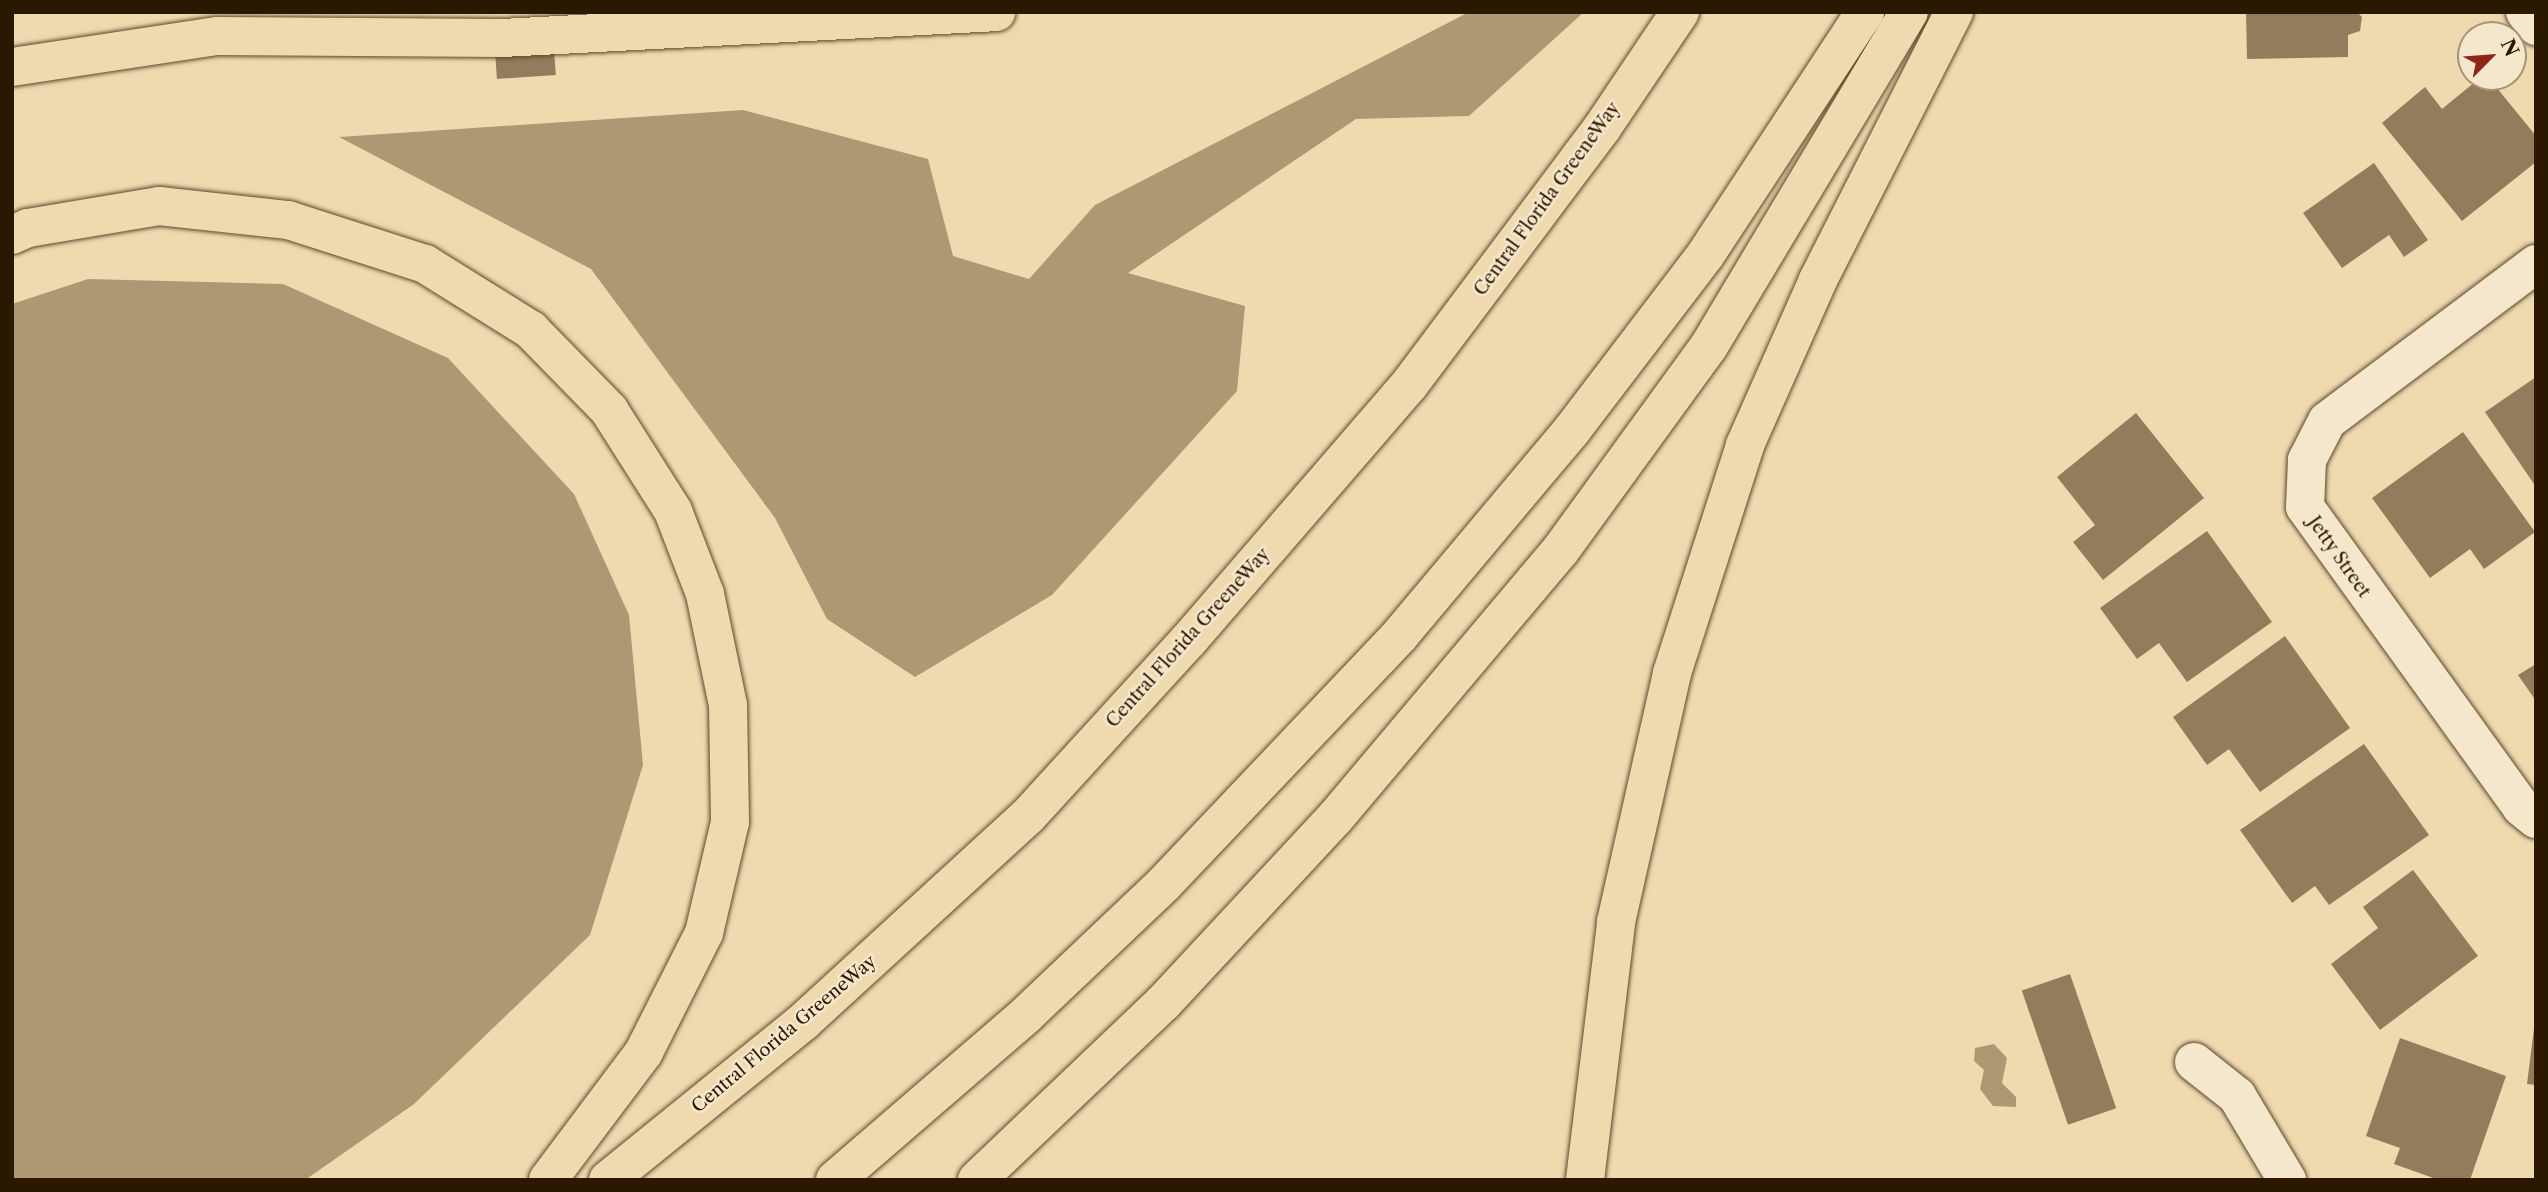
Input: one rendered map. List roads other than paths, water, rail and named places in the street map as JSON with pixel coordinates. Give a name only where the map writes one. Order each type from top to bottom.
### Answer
[{"type":"highway","points":[[12,67],[217,36],[502,38],[996,12]]},
{"type":"highway","name":"Central Florida GreeneWay","points":[[608,1180],[803,1022],[1028,817],[1188,641],[1409,385],[1602,128],[1679,12]]},
{"type":"highway","points":[[835,1180],[1026,1015],[1164,884],[1400,635],[1572,430],[1706,254],[1866,12]]},
{"type":"highway","points":[[977,1180],[1163,1003],[1335,818],[1560,551],[1709,346],[1909,12]]},
{"type":"highway","points":[[1585,1180],[1616,922],[1676,661],[1745,445],[1818,279],[1954,12]]},
{"type":"highway","points":[[12,235],[28,228],[159,206],[288,220],[425,264],[540,339],[610,410],[673,511],[705,594],[728,705],[730,822],[704,933],[644,1052],[548,1180]]},
{"type":"street","points":[[2525,12],[2536,26]]},
{"type":"street","name":"Jetty Street","points":[[2536,264],[2327,421],[2307,460],[2305,507],[2513,796],[2536,818]]},
{"type":"street","points":[[2194,1062],[2237,1096],[2287,1180]]}]
